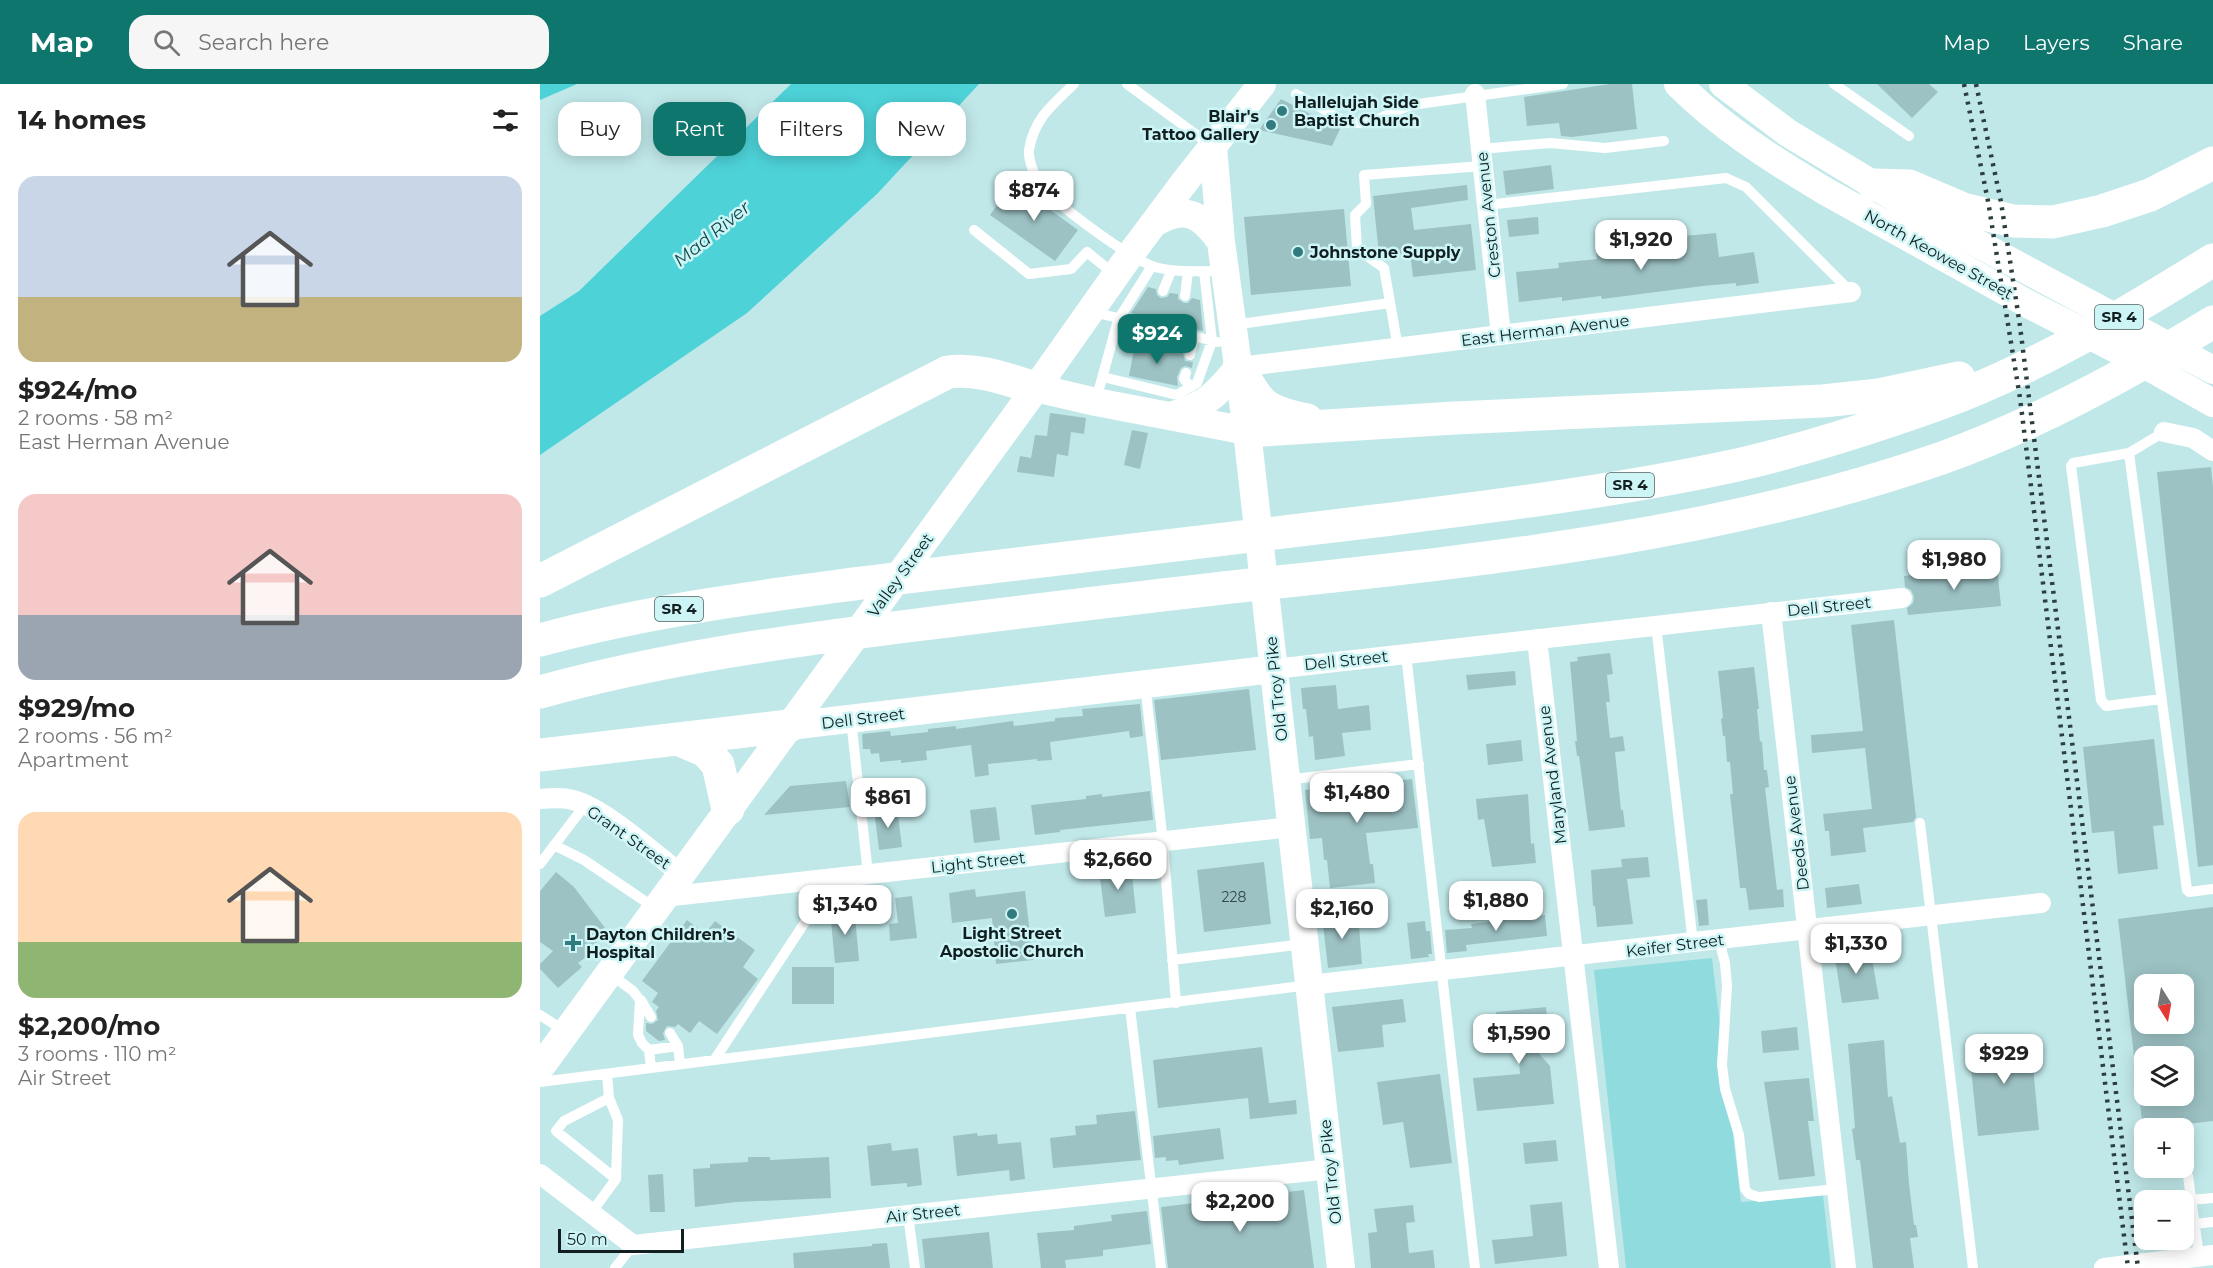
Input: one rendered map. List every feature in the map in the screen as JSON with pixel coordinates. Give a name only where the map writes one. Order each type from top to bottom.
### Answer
[{"type":"highway","points":[[1874,185],[1909,186],[1963,209],[2013,221],[2053,222],[2102,211],[2151,195],[2213,163]]},
{"type":"highway","name":"SR 4","points":[[540,640],[686,607],[979,568],[1563,498],[1728,467],[1836,438],[1940,393],[2045,358],[2202,267]]},
{"type":"highway","points":[[540,692],[686,658],[779,642],[1504,556],[1630,538],[1764,511],[1855,486],[1944,457],[2007,432],[2076,399],[2166,351],[2213,322]]},
{"type":"highway","points":[[1230,345],[1255,397],[1268,408],[1285,416],[1329,425]]},
{"type":"highway","points":[[540,581],[948,372],[965,370],[982,372],[1036,388]]},
{"type":"highway","points":[[1247,431],[1940,393]]},
{"type":"highway","points":[[540,755],[789,726]]},
{"type":"highway","points":[[680,740],[706,751],[718,765],[728,809]]},
{"type":"main road","name":"Valley Street","points":[[540,1068],[1091,312],[1133,266],[1153,224],[1262,84]]},
{"type":"main road","name":"North Keowee Street","points":[[1678,84],[1722,123],[1815,185],[2030,305],[2213,403]]},
{"type":"main road","name":"North Keowee Street","points":[[1723,84],[1788,133],[1917,211],[2213,370]]},
{"type":"main road","name":"Old Troy Pike","points":[[1213,147],[1221,242],[1214,271],[1247,431],[1341,1268]]},
{"type":"main road","points":[[1153,224],[1176,214],[1190,213],[1201,218],[1221,242]]},
{"type":"main road","points":[[1171,416],[1196,408],[1218,392],[1230,345]]},
{"type":"main road","points":[[1036,388],[1099,389],[1171,416],[1247,431]]},
{"type":"main road","name":"Dell Street","points":[[789,726],[1274,669]]},
{"type":"street","name":"Creston Avenue","points":[[1475,94],[1501,335]]},
{"type":"street","name":"East Herman Avenue","points":[[1230,345],[1398,348],[1851,292]]},
{"type":"street","points":[[2164,432],[2193,438],[2213,451]]},
{"type":"street","name":"Dell Street","points":[[1274,669],[1902,598]]},
{"type":"street","name":"Deeds Avenue","points":[[1771,612],[1846,1268]]},
{"type":"street","name":"Maryland Avenue","points":[[1537,639],[1609,1268]]},
{"type":"street","name":"Grant Street","points":[[540,799],[552,797],[585,805],[600,813],[681,874]]},
{"type":"street","name":"Light Street","points":[[660,903],[834,878],[1292,827]]},
{"type":"street","name":"Keifer Street","points":[[1309,985],[2041,903]]},
{"type":"street","name":"Air Street","points":[[633,1245],[1330,1169]]},
{"type":"street","points":[[540,1174],[633,1245]]},
{"type":"street","points":[[2104,1268],[2206,1256]]},
{"type":"lane","points":[[1074,84],[1040,118],[1028,153],[1038,182],[1054,199],[1133,266]]},
{"type":"lane","points":[[1127,84],[1213,147]]},
{"type":"lane","points":[[1296,94],[1348,123],[1368,123],[1411,105],[1475,94],[1563,84]]},
{"type":"lane","points":[[1834,84],[1909,136]]},
{"type":"lane","points":[[1398,348],[1384,268],[1357,249],[1354,215],[1366,204],[1364,176],[1482,157],[1550,143],[1605,148],[1664,141]]},
{"type":"lane","points":[[1487,206],[1726,178],[1746,187],[1851,292]]},
{"type":"lane","points":[[974,230],[1029,274],[1071,269],[1087,252],[1133,266],[1171,271],[1214,271]]},
{"type":"lane","points":[[1133,266],[1099,389],[1177,395],[1197,383],[1230,345]]},
{"type":"lane","points":[[1163,291],[1171,271]]},
{"type":"lane","points":[[1185,296],[1188,271]]},
{"type":"lane","points":[[1091,312],[1118,320],[1150,323],[1182,330],[1194,337],[1230,345],[1390,303]]},
{"type":"lane","points":[[1190,354],[1194,337]]},
{"type":"lane","points":[[1186,373],[1184,379],[1191,387]]},
{"type":"lane","points":[[2161,699],[2106,706],[2101,700],[2071,466],[2129,453],[2164,432]]},
{"type":"lane","points":[[2129,453],[2187,890],[2189,892],[2213,889]]},
{"type":"lane","points":[[1656,626],[1693,943]]},
{"type":"lane","points":[[1406,654],[1475,1268]]},
{"type":"lane","points":[[1145,684],[1163,842],[1176,1002]]},
{"type":"lane","points":[[851,720],[868,874]]},
{"type":"lane","points":[[1286,780],[1419,764]]},
{"type":"lane","points":[[540,864],[585,805]]},
{"type":"lane","points":[[1920,823],[1973,1268]]},
{"type":"lane","points":[[554,845],[660,903]]},
{"type":"lane","points":[[716,1059],[834,878]]},
{"type":"lane","points":[[1719,940],[1725,963],[1726,986],[1722,1065],[1724,1081],[1739,1135],[1745,1189],[1749,1194],[1759,1197],[1837,1189]]},
{"type":"lane","points":[[1172,960],[1305,944]]},
{"type":"lane","points":[[609,973],[633,991],[651,1017]]},
{"type":"lane","points":[[540,1082],[1309,985]]},
{"type":"lane","points":[[640,1000],[638,1035],[649,1050],[651,1068]]},
{"type":"lane","points":[[1130,1008],[1161,1268]]},
{"type":"lane","points":[[540,1015],[566,1033]]},
{"type":"lane","points":[[670,1033],[678,1046],[680,1064]]},
{"type":"lane","points":[[649,1050],[678,1046]]},
{"type":"lane","points":[[591,1213],[616,1179],[618,1120],[609,1098],[607,1074]]},
{"type":"lane","points":[[609,1098],[564,1121],[556,1131],[616,1179]]},
{"type":"lane","points":[[2194,1200],[2213,1198]]},
{"type":"lane","points":[[908,1215],[915,1268]]},
{"type":"lane","points":[[2206,1256],[2194,1224],[2213,1221]]},
{"type":"lane","points":[[615,1268],[633,1245]]},
{"type":"shaded area","points":[[1712,958],[1741,1202],[1823,1195],[1831,1268],[1626,1268],[1594,970]]},
{"type":"water","points":[[540,84],[577,84],[540,100]]},
{"type":"water","name":"Mad River","points":[[791,84],[979,84],[962,102],[876,102],[876,156],[912,156],[878,193],[747,313],[540,455],[540,316],[579,291],[717,156],[746,156],[746,128],[758,116],[758,156],[864,156],[864,102],[773,102]]},
{"type":"building","points":[[1610,84],[1632,84],[1637,129],[1572,137],[1561,136],[1559,123],[1527,126],[1524,97]]},
{"type":"building","points":[[1877,84],[1929,84],[1938,92],[1912,118]]},
{"type":"building","points":[[1281,99],[1340,129],[1332,146],[1259,130]]},
{"type":"building","points":[[1551,165],[1554,189],[1506,195],[1503,171]]},
{"type":"building","points":[[1013,183],[1078,230],[1055,261],[990,215]]},
{"type":"building","points":[[1467,185],[1468,200],[1411,208],[1414,230],[1471,224],[1476,270],[1413,277],[1410,253],[1379,255],[1373,196]]},
{"type":"building","name":"Johnstone Supply","points":[[1344,209],[1351,286],[1251,295],[1244,217]]},
{"type":"building","points":[[1538,217],[1539,234],[1509,237],[1507,220]]},
{"type":"building","points":[[1716,233],[1719,257],[1754,252],[1759,283],[1703,286],[1602,299],[1601,296],[1562,301],[1562,297],[1519,302],[1516,272],[1559,268],[1558,263],[1597,259],[1596,250],[1673,240],[1673,237]]},
{"type":"building","points":[[1148,287],[1156,289],[1157,295],[1161,298],[1167,297],[1170,293],[1178,294],[1178,299],[1184,303],[1188,303],[1192,298],[1200,300],[1203,331],[1131,313]]},
{"type":"building","points":[[1135,344],[1183,353],[1185,361],[1193,362],[1192,368],[1185,366],[1181,368],[1177,377],[1178,386],[1129,376]]},
{"type":"building","points":[[1050,413],[1086,418],[1084,434],[1071,432],[1068,456],[1057,454],[1054,477],[1017,472],[1020,456],[1031,458],[1035,435],[1047,436]]},
{"type":"building","points":[[1132,430],[1148,433],[1140,469],[1124,465]]},
{"type":"building","points":[[2211,467],[2213,487],[2213,865],[2198,867],[2157,472]]},
{"type":"building","points":[[1997,566],[2001,606],[1908,615],[1907,608],[1913,603],[1914,597],[1911,590],[1905,587],[1904,576]]},
{"type":"building","points":[[1894,620],[1916,817],[1913,822],[1863,828],[1866,852],[1831,856],[1829,831],[1825,831],[1823,814],[1872,809],[1865,748],[1812,753],[1811,735],[1863,731],[1851,625]]},
{"type":"building","points":[[1610,653],[1613,674],[1607,675],[1610,702],[1606,702],[1610,738],[1623,736],[1625,751],[1615,752],[1625,827],[1589,831],[1575,741],[1577,741],[1570,662],[1578,661],[1577,657]]},
{"type":"building","points":[[1754,667],[1760,742],[1762,741],[1764,770],[1767,770],[1769,787],[1765,788],[1777,890],[1783,889],[1784,907],[1749,910],[1746,888],[1740,888],[1730,794],[1733,794],[1730,762],[1727,762],[1725,736],[1723,736],[1718,671]]},
{"type":"building","points":[[1515,671],[1516,685],[1468,690],[1466,675]]},
{"type":"building","points":[[1336,685],[1338,709],[1369,705],[1371,730],[1342,733],[1345,756],[1315,760],[1313,736],[1309,737],[1301,688]]},
{"type":"building","points":[[1249,689],[1256,750],[1161,760],[1154,700]]},
{"type":"building","points":[[1140,704],[1143,736],[1130,738],[1129,731],[1050,742],[1052,760],[1037,761],[1037,759],[988,764],[989,775],[975,777],[971,745],[926,751],[927,760],[901,763],[901,760],[880,762],[879,753],[871,754],[870,749],[863,749],[862,734],[890,731],[891,736],[928,732],[928,729],[956,726],[956,729],[1013,721],[1014,726],[1055,721],[1055,718],[1083,716],[1082,709]]},
{"type":"building","points":[[2154,739],[2164,825],[2153,826],[2158,869],[2118,874],[2114,831],[2092,833],[2083,747]]},
{"type":"building","points":[[1521,740],[1523,761],[1488,765],[1486,744]]},
{"type":"building","points":[[1412,779],[1418,828],[1366,833],[1375,883],[1330,888],[1322,838],[1310,839],[1305,790]]},
{"type":"building","points":[[846,781],[850,807],[764,815],[790,786]]},
{"type":"building","points":[[1150,791],[1153,820],[1060,830],[1060,832],[1035,835],[1031,805],[1086,799],[1086,796],[1102,794],[1102,797]]},
{"type":"building","points":[[1528,794],[1531,844],[1534,843],[1536,863],[1492,867],[1484,819],[1478,820],[1476,799]]},
{"type":"building","points":[[897,807],[902,847],[879,850],[874,810]]},
{"type":"building","points":[[996,807],[1000,840],[974,843],[970,810]]},
{"type":"building","points":[[1648,857],[1650,877],[1627,879],[1633,924],[1597,927],[1591,870],[1622,867],[1621,859]]},
{"type":"building","points":[[1264,862],[1271,924],[1204,932],[1197,870]]},
{"type":"building","points":[[1131,865],[1136,913],[1105,917],[1099,870]]},
{"type":"building","points":[[556,872],[574,887],[605,928],[593,935],[597,942],[585,949],[589,955],[578,963],[582,967],[558,988],[540,969],[540,964],[553,951],[540,942],[540,891]]},
{"type":"building","points":[[1859,884],[1862,904],[1827,908],[1825,888]]},
{"type":"building","points":[[975,889],[976,897],[1025,891],[1033,960],[996,964],[992,918],[952,923],[949,893]]},
{"type":"building","points":[[912,896],[917,938],[890,941],[889,924],[898,923],[895,898]]},
{"type":"building","points":[[1707,899],[1709,925],[1699,926],[1696,900]]},
{"type":"building","points":[[854,904],[859,961],[835,963],[831,921],[840,921],[838,905]]},
{"type":"building","points":[[2213,907],[2213,1121],[2194,1123],[2194,1118],[2142,1118],[2140,1106],[2194,1106],[2194,1046],[2134,1046],[2134,1056],[2118,919]]},
{"type":"building","points":[[1358,913],[1362,964],[1328,968],[1322,916]]},
{"type":"building","points":[[1545,915],[1547,936],[1466,945],[1467,951],[1447,953],[1445,930],[1472,928],[1471,924]]},
{"type":"building","points":[[687,920],[705,934],[715,921],[755,950],[743,967],[758,979],[717,1034],[699,1021],[690,1033],[678,1024],[675,1027],[667,1026],[663,1033],[665,1040],[659,1041],[646,1031],[646,1023],[652,1024],[658,1020],[656,1011],[659,1007],[652,1002],[658,993],[642,981]]},
{"type":"building","points":[[1425,921],[1426,931],[1430,931],[1432,954],[1428,954],[1429,957],[1411,959],[1407,923]]},
{"type":"building","points":[[1870,947],[1879,999],[1842,1003],[1834,951]]},
{"type":"building","points":[[792,967],[834,967],[834,1004],[792,1004]]},
{"type":"building","points":[[1403,999],[1406,1022],[1382,1025],[1384,1047],[1338,1052],[1332,1007]]},
{"type":"building","points":[[1546,1007],[1549,1037],[1526,1039],[1550,1066],[1554,1104],[1477,1111],[1473,1078],[1520,1074],[1517,1039],[1499,1041],[1496,1012]]},
{"type":"building","points":[[1797,1027],[1799,1050],[1763,1053],[1761,1031]]},
{"type":"building","points":[[2030,1034],[2039,1130],[1978,1136],[1968,1040]]},
{"type":"building","points":[[1884,1040],[1888,1097],[1892,1096],[1900,1143],[1906,1142],[1914,1225],[1916,1225],[1918,1237],[1910,1238],[1914,1268],[1873,1268],[1860,1160],[1856,1160],[1852,1129],[1855,1128],[1848,1044]]},
{"type":"building","points":[[1262,1047],[1269,1103],[1296,1100],[1297,1114],[1250,1119],[1248,1098],[1158,1108],[1153,1060]]},
{"type":"building","points":[[1440,1074],[1452,1163],[1410,1168],[1403,1122],[1383,1125],[1377,1082]]},
{"type":"building","points":[[1809,1078],[1814,1121],[1808,1121],[1815,1176],[1779,1180],[1764,1082]]},
{"type":"building","points":[[1135,1111],[1141,1160],[1053,1168],[1050,1138],[1076,1135],[1075,1126],[1097,1124],[1096,1115]]},
{"type":"building","points":[[1220,1128],[1224,1159],[1179,1165],[1178,1160],[1166,1161],[1166,1157],[1155,1158],[1153,1136]]},
{"type":"building","points":[[977,1133],[978,1136],[997,1134],[998,1144],[1021,1142],[1025,1179],[1010,1181],[1009,1170],[957,1176],[953,1136]]},
{"type":"building","points":[[1556,1140],[1558,1161],[1525,1164],[1523,1143]]},
{"type":"building","points":[[891,1143],[892,1151],[918,1148],[922,1185],[907,1187],[907,1183],[871,1186],[867,1146]]},
{"type":"building","points":[[748,1157],[770,1157],[770,1160],[829,1157],[831,1198],[736,1202],[695,1207],[693,1169],[710,1168],[710,1164],[748,1162]]},
{"type":"building","points":[[663,1174],[665,1212],[650,1212],[648,1175]]},
{"type":"building","points":[[1304,1190],[1314,1268],[1168,1268],[1161,1207]]},
{"type":"building","points":[[1562,1202],[1567,1256],[1495,1264],[1492,1240],[1533,1236],[1530,1205]]},
{"type":"building","points":[[1413,1205],[1415,1222],[1406,1223],[1409,1253],[1433,1250],[1435,1268],[1371,1268],[1368,1233],[1377,1232],[1374,1209]]},
{"type":"building","points":[[1147,1211],[1151,1244],[1103,1250],[1103,1256],[1065,1260],[1066,1268],[1041,1268],[1037,1233],[1074,1230],[1074,1226],[1112,1221],[1111,1215]]},
{"type":"building","points":[[989,1232],[993,1268],[925,1268],[922,1239]]},
{"type":"building","points":[[887,1243],[890,1268],[794,1268],[793,1253]]},
{"type":"railway","points":[[1964,84],[1988,201],[2020,398],[2128,1268]]},
{"type":"railway","points":[[1976,84],[2001,202],[2020,326],[2138,1268]]},
{"type":"place","name":"Hallelujah Side Baptist Church","points":[[1282,111]]},
{"type":"place","name":"Blair's Tattoo Gallery","points":[[1271,125]]},
{"type":"place","name":"Johnstone Supply","points":[[1298,252]]},
{"type":"place","name":"Light Street Apostolic Church","points":[[1012,914]]},
{"type":"place","name":"Dayton Children’s Hospital","points":[[573,943]]}]
